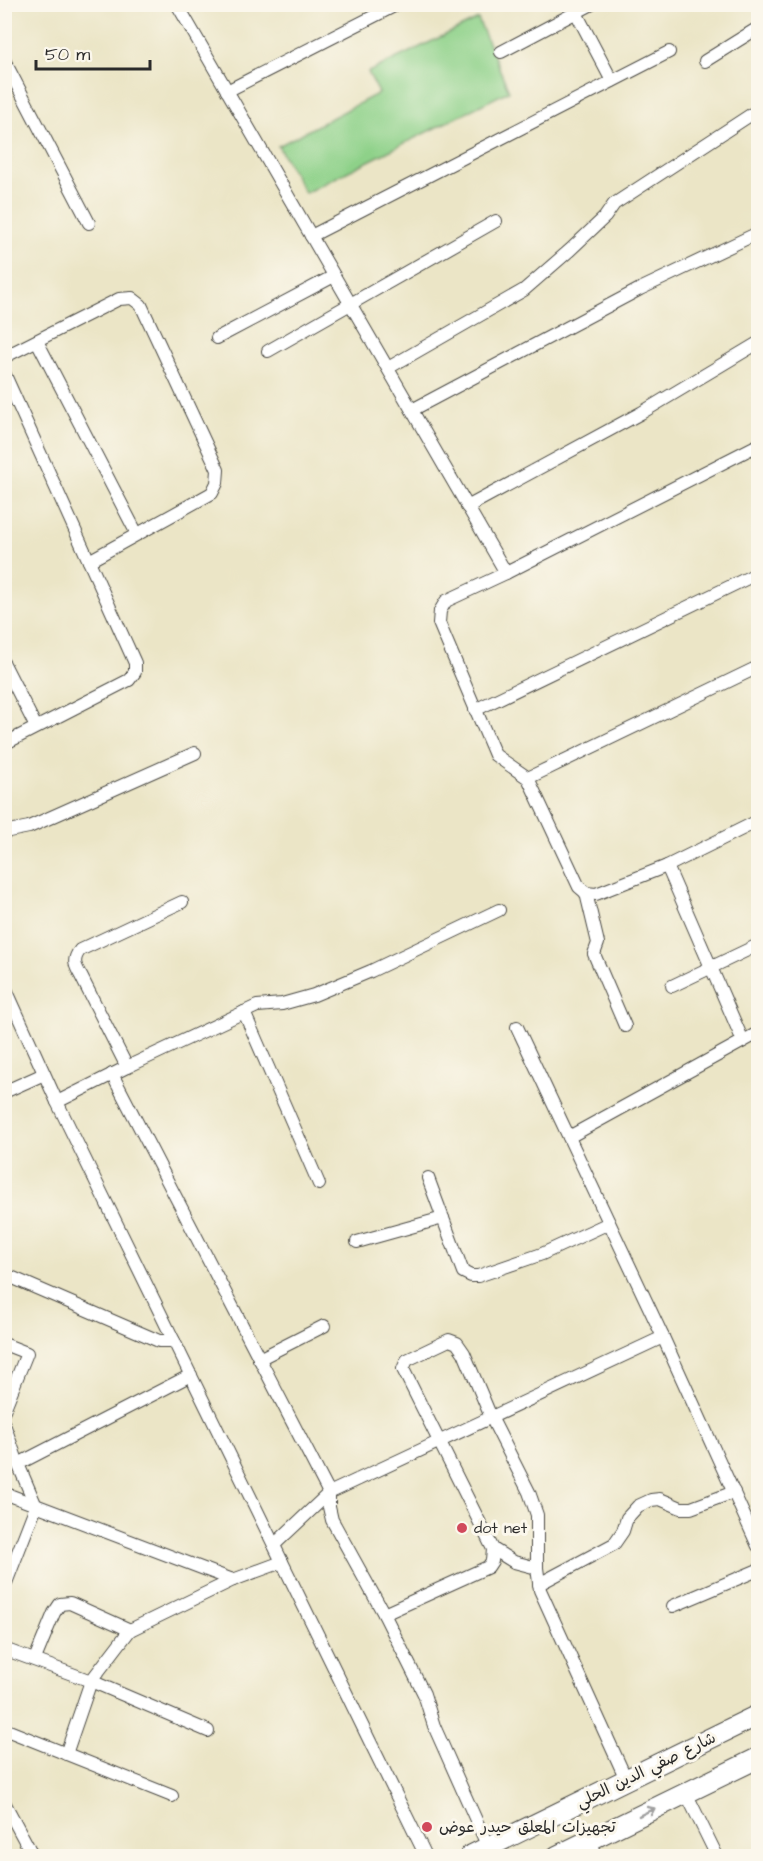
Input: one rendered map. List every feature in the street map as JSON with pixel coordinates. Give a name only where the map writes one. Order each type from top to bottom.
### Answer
[{"type":"main road","name":"شارع صفي الدين الحلي","points":[[470,1857],[759,1715]]},
{"type":"main road","points":[[557,1857],[593,1849],[686,1793],[759,1758]]},
{"type":"main road","points":[[508,1857],[506,1847],[512,1835]]},
{"type":"street","points":[[177,4],[506,573]]},
{"type":"street","points":[[227,91],[398,4]]},
{"type":"street","points":[[501,52],[574,8],[592,4]]},
{"type":"street","points":[[574,8],[612,81]]},
{"type":"street","points":[[705,61],[759,28]]},
{"type":"street","points":[[311,236],[669,52]]},
{"type":"street","points":[[6,67],[89,223]]},
{"type":"street","points":[[388,368],[524,290],[605,217],[614,204],[759,110]]},
{"type":"street","points":[[268,351],[496,221]]},
{"type":"street","points":[[412,410],[640,289],[759,232]]},
{"type":"street","points":[[216,338],[334,276]]},
{"type":"street","points":[[4,357],[119,299],[132,298],[141,305],[218,470],[217,483],[212,493],[89,561]]},
{"type":"street","points":[[38,341],[137,534]]},
{"type":"street","points":[[467,507],[641,413],[759,343]]},
{"type":"street","points":[[4,373],[135,663],[135,672],[129,680],[4,744]]},
{"type":"street","points":[[625,1026],[594,954],[598,943],[586,894],[579,887],[528,778],[495,755],[439,623],[440,611],[446,601],[759,445]]},
{"type":"street","points":[[475,710],[759,573]]},
{"type":"street","points":[[4,664],[36,727]]},
{"type":"street","points":[[528,778],[759,667]]},
{"type":"street","points":[[4,829],[9,831],[29,827],[195,753]]},
{"type":"street","points":[[586,894],[596,894],[667,866],[759,821]]},
{"type":"street","points":[[667,866],[743,1041]]},
{"type":"street","points":[[127,1067],[75,967],[75,956],[80,950],[182,902]]},
{"type":"street","points":[[57,1102],[257,1006],[282,1004],[314,994],[371,971],[498,910]]},
{"type":"street","points":[[672,986],[759,945]]},
{"type":"street","points":[[4,986],[57,1102],[426,1857]]},
{"type":"street","points":[[244,1012],[319,1185]]},
{"type":"street","points":[[517,1027],[759,1546]]},
{"type":"street","points":[[569,1137],[759,1033]]},
{"type":"street","points":[[4,1092],[44,1074]]},
{"type":"street","points":[[112,1074],[328,1493],[332,1520],[384,1614],[424,1694],[434,1726],[488,1847]]},
{"type":"street","points":[[428,1178],[463,1272],[471,1276],[478,1276],[542,1254],[609,1223]]},
{"type":"street","points":[[357,1242],[443,1218]]},
{"type":"street","points":[[4,1274],[159,1341],[174,1341]]},
{"type":"street","points":[[259,1359],[324,1326]]},
{"type":"street","points":[[274,1545],[328,1493],[663,1337]]},
{"type":"street","points":[[384,1614],[488,1567],[492,1561],[493,1550],[403,1369],[407,1360],[449,1340],[457,1343],[464,1353],[491,1417],[529,1492],[537,1515],[537,1568],[540,1590],[626,1779]]},
{"type":"street","points":[[4,1344],[27,1353],[4,1410]]},
{"type":"street","points":[[18,1464],[191,1375]]},
{"type":"street","points":[[4,1424],[36,1506],[4,1588]]},
{"type":"street","points":[[539,1584],[614,1544],[627,1518],[638,1506],[660,1499],[681,1508],[691,1508],[734,1492]]},
{"type":"street","points":[[4,1493],[233,1580]]},
{"type":"street","points":[[493,1550],[514,1562],[537,1568]]},
{"type":"street","points":[[66,1754],[91,1681],[130,1630],[233,1580],[282,1562]]},
{"type":"street","points":[[673,1606],[759,1570]]},
{"type":"street","points":[[35,1659],[54,1612],[60,1604],[69,1603],[130,1630]]},
{"type":"street","points":[[4,1649],[91,1681],[208,1731]]},
{"type":"street","points":[[4,1729],[172,1796]]},
{"type":"street","points":[[686,1793],[717,1857]]},
{"type":"street","points":[[4,1802],[33,1857]]},
{"type":"green space","points":[[478,19],[509,91],[305,193],[278,146],[379,93],[368,72]]},
{"type":"place","name":"dot net","points":[[462,1528]]},
{"type":"place","name":"تجهيزات المعلق حيدر عوض","points":[[427,1827]]}]
